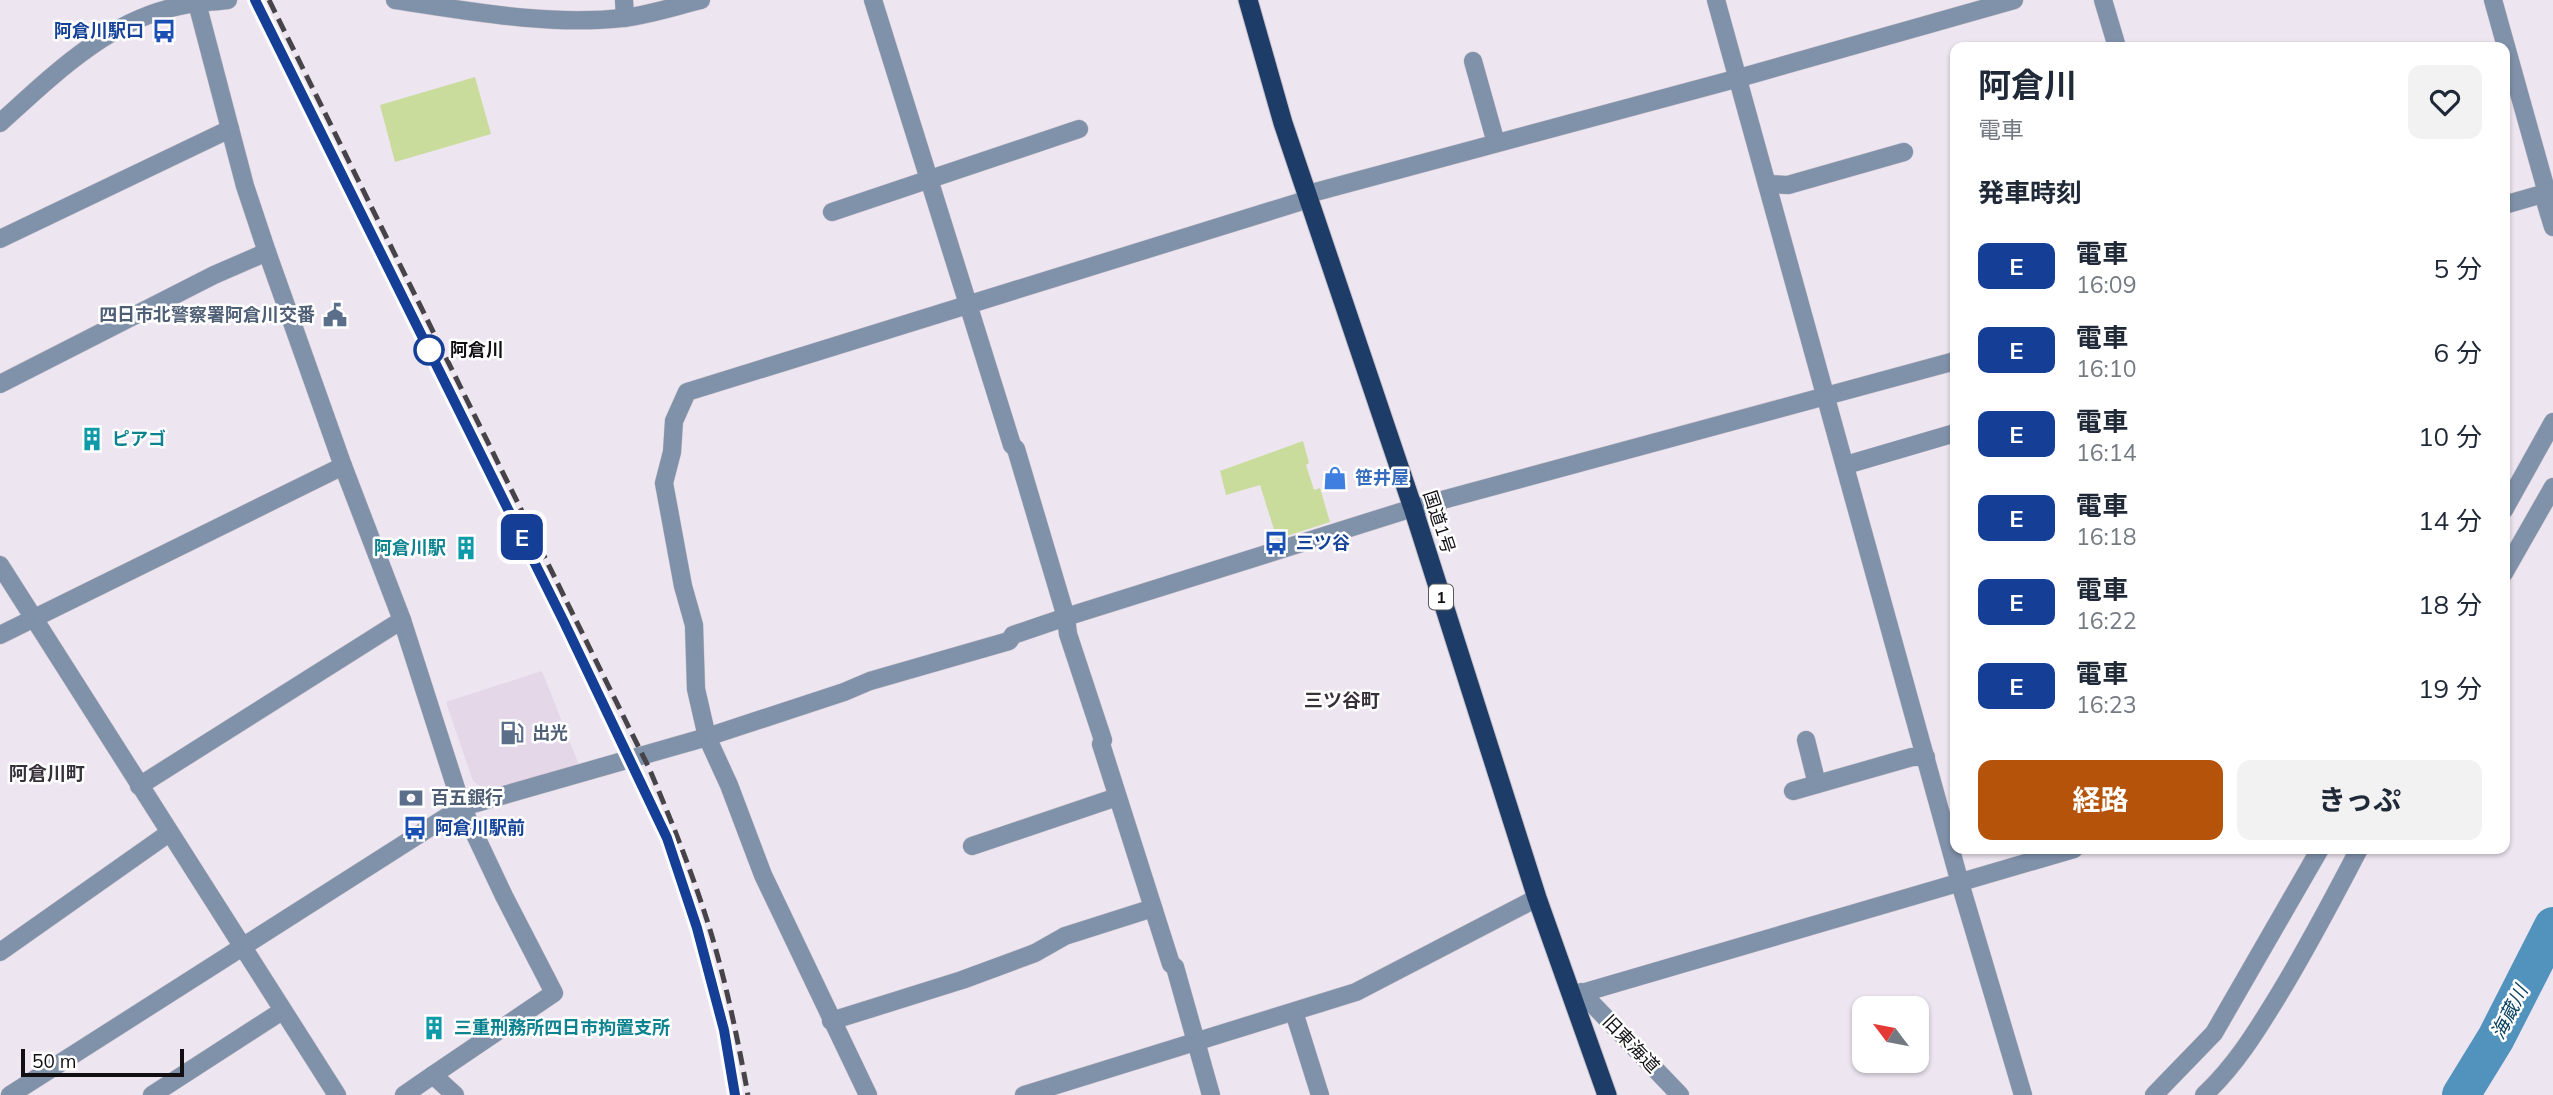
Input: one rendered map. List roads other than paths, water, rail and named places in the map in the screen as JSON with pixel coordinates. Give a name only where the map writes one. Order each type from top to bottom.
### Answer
[{"type":"highway","name":"国道1号","points":[[1248,0],[1283,122],[1413,508],[1537,898],[1577,994],[1607,1095]]},
{"type":"street","points":[[0,123],[87,49],[136,21],[176,3],[228,0]]},
{"type":"street","points":[[395,0],[489,15],[572,21],[624,9],[701,0]]},
{"type":"street","points":[[873,0],[967,304],[1012,445],[1016,449],[1066,617],[1068,634],[1103,740],[1101,744],[1171,964],[1175,967],[1211,1095]]},
{"type":"street","points":[[1716,0],[1828,397],[1950,846]]},
{"type":"street","points":[[867,1095],[762,875],[729,785],[707,737],[696,689],[694,625],[683,586],[664,483],[672,452],[674,421],[687,392],[1308,197],[2014,0]]},
{"type":"street","points":[[2103,0],[2116,42]]},
{"type":"street","points":[[2493,0],[2505,42]]},
{"type":"street","points":[[197,3],[230,129],[267,252],[343,466],[402,620],[462,807],[554,993],[404,1095]]},
{"type":"street","points":[[2510,59],[2548,193],[2553,227]]},
{"type":"street","points":[[1473,61],[1496,143]]},
{"type":"street","points":[[2510,103],[2521,97]]},
{"type":"street","points":[[0,239],[230,129]]},
{"type":"street","points":[[832,212],[1079,129]]},
{"type":"street","points":[[1769,184],[1788,185],[1904,152]]},
{"type":"street","points":[[2510,203],[2548,193]]},
{"type":"street","points":[[0,383],[214,275],[267,252]]},
{"type":"street","points":[[10,1095],[462,807],[707,737],[870,681],[1009,641],[1013,635],[1066,617],[1413,508],[1950,362]]},
{"type":"street","points":[[2510,499],[2553,422]]},
{"type":"street","points":[[1846,465],[1950,434]]},
{"type":"street","points":[[0,635],[343,466]]},
{"type":"street","points":[[2510,562],[2553,487]]},
{"type":"street","points":[[0,565],[337,1095]]},
{"type":"street","points":[[139,786],[402,620]]},
{"type":"street","points":[[1806,740],[1817,784]]},
{"type":"street","points":[[1793,792],[1912,757],[1926,757]]},
{"type":"street","points":[[972,846],[1117,797]]},
{"type":"street","points":[[0,952],[169,833]]},
{"type":"street","points":[[1952,854],[2023,1095]]},
{"type":"street","points":[[1577,994],[2057,854]]},
{"type":"street","points":[[2154,1095],[2214,1033],[2317,854]]},
{"type":"street","points":[[2204,1095],[2222,1078],[2250,1041],[2311,942],[2355,854]]},
{"type":"street","points":[[1024,1095],[1356,992],[1537,898]]},
{"type":"street","points":[[831,1021],[962,980],[1035,953],[1065,936],[1153,908]]},
{"type":"street","name":"旧東海道","points":[[1577,994],[1680,1095]]},
{"type":"street","points":[[152,1095],[282,1011]]},
{"type":"street","points":[[1294,1012],[1321,1095]]},
{"type":"street","points":[[433,1075],[455,1095]]},
{"type":"waterway","name":"海蔵川","points":[[2461,1095],[2496,1038],[2553,926]]},
{"type":"railway","points":[[255,0],[577,647],[667,838],[697,928],[724,1030],[735,1095]]},
{"type":"railway","points":[[269,0],[649,768],[711,933],[732,1014],[748,1095]]},
{"type":"train","name":"E","points":[[255,0],[564,622],[667,838],[697,928],[724,1030],[735,1095]]},
{"type":"place","name":"阿倉川駅口","points":[[164,31]]},
{"type":"place","name":"四日市北警察署阿倉川交番","points":[[335,315]]},
{"type":"place","name":"阿倉川","points":[[429,350]]},
{"type":"place","name":"ピアゴ","points":[[92,439]]},
{"type":"place","name":"笹井屋","points":[[1335,478]]},
{"type":"place","name":"三ツ谷","points":[[1276,543]]},
{"type":"place","name":"阿倉川駅","points":[[466,548]]},
{"type":"place","name":"出光","points":[[512,733]]},
{"type":"place","name":"百五銀行","points":[[411,798]]},
{"type":"place","name":"阿倉川駅前","points":[[415,828]]},
{"type":"place","name":"三重刑務所四日市拘置支所","points":[[434,1028]]},
{"type":"district","name":"三ツ谷町","points":[[1342,700]]},
{"type":"district","name":"阿倉川町","points":[[47,773]]}]
